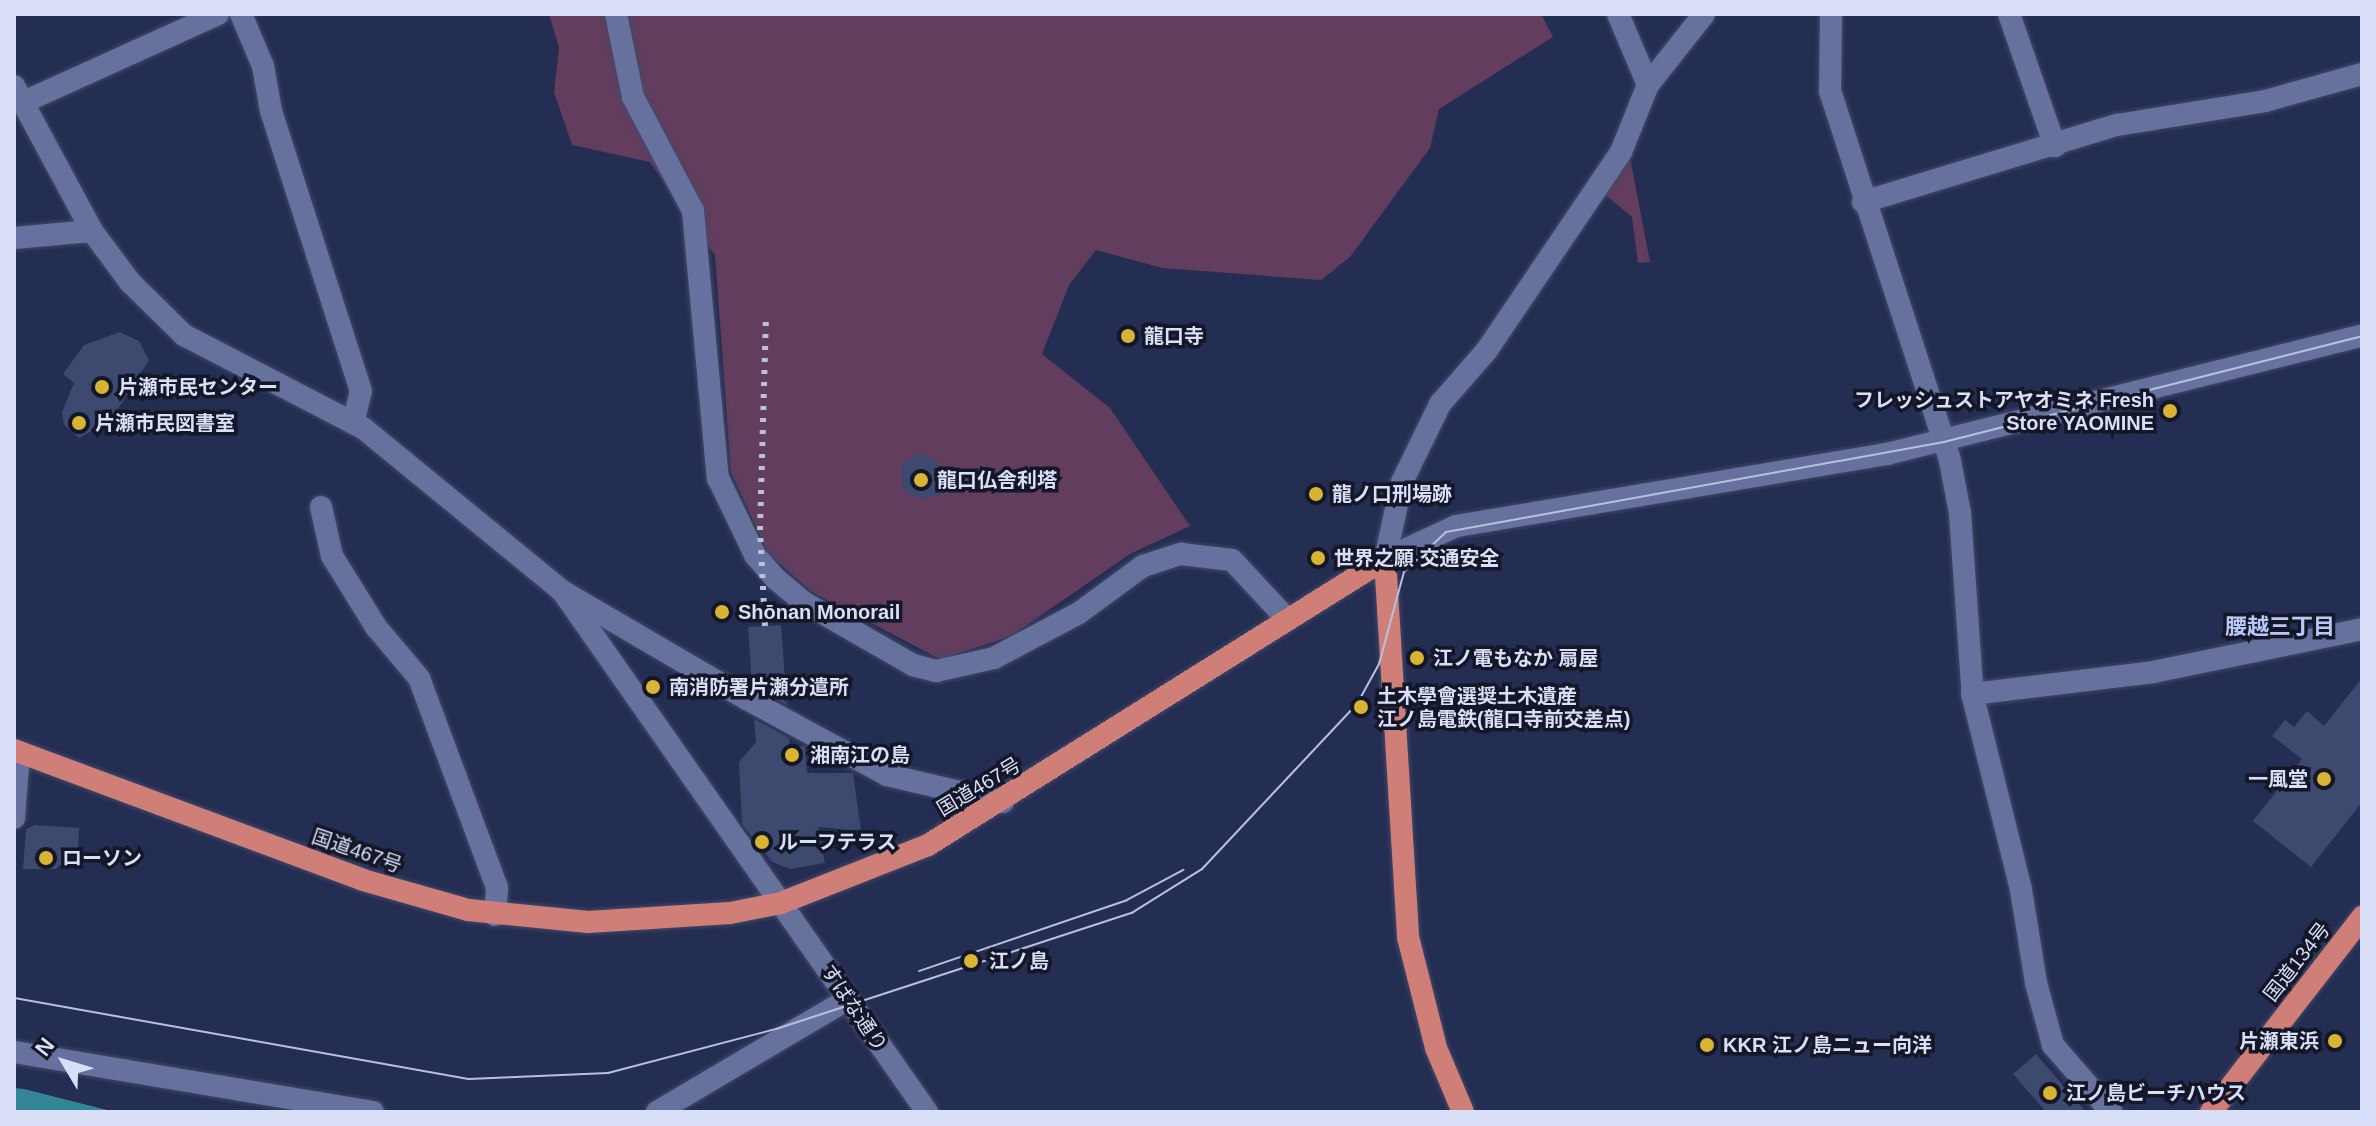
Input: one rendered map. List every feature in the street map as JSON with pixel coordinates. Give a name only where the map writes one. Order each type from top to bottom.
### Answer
[{"type":"highway","name":"国道467号","points":[[16,751],[363,880],[495,915],[656,922],[781,903],[883,866],[1003,802],[1385,559]]},
{"type":"highway","points":[[1385,559],[1408,937],[1431,1033],[1463,1112]]},
{"type":"highway","name":"国道134号","points":[[2211,1112],[2362,917]]},
{"type":"street","points":[[218,14],[19,94],[92,231],[130,282],[184,335],[353,423],[562,591],[887,775],[1003,802]]},
{"type":"street","points":[[241,14],[263,66],[271,111],[361,391],[353,423]]},
{"type":"street","points":[[616,14],[633,97],[693,211],[718,478],[755,555],[776,579],[805,603],[913,665],[936,671],[994,658],[1079,613],[1143,566],[1181,554],[1232,560],[1266,589],[1288,620]]},
{"type":"street","points":[[1618,14],[1648,85]]},
{"type":"street","points":[[1385,559],[1402,482],[1440,404],[1487,350],[1621,152],[1648,85],[1704,14]]},
{"type":"street","points":[[1831,14],[1830,91],[1863,202],[1944,442],[1960,513],[1972,694],[2050,1037],[2111,1112]]},
{"type":"street","points":[[2009,14],[2055,146]]},
{"type":"street","points":[[1863,202],[2117,125],[2265,101],[2362,74]]},
{"type":"street","points":[[14,238],[92,231]]},
{"type":"street","points":[[1385,559],[1456,526],[1944,442],[2361,339]]},
{"type":"street","points":[[321,507],[332,556],[376,627],[419,678],[497,888],[495,915]]},
{"type":"street","name":"すばな通り","points":[[562,591],[927,1112]]},
{"type":"street","points":[[1972,694],[2153,672],[2362,629]]},
{"type":"street","points":[[14,818],[16,751]]},
{"type":"street","points":[[657,1112],[848,999]]},
{"type":"street","points":[[14,1052],[373,1112]]},
{"type":"shaded area","points":[[549,14],[1541,14],[1553,37],[1439,109],[1430,148],[1350,257],[1321,280],[1162,268],[1096,250],[1069,285],[1042,354],[1110,408],[1190,526],[1130,554],[1011,636],[940,659],[812,592],[768,553],[731,472],[715,255],[650,162],[572,145],[554,92],[559,48]]},
{"type":"shaded area","points":[[1629,152],[1650,262],[1638,263],[1632,217],[1603,193]]},
{"type":"shaded area","points":[[14,1088],[24,1089],[115,1112],[14,1112]]},
{"type":"building","name":"片瀬市民センター","points":[[120,332],[139,341],[149,360],[111,420],[79,438],[64,425],[62,412],[74,383],[63,374],[84,345]]},
{"type":"building","name":"龍口仏舎利塔","points":[[919,453],[938,461],[942,483],[954,491],[922,499],[903,491],[901,464]]},
{"type":"building","points":[[781,625],[787,705],[752,686],[748,627]]},
{"type":"building","name":"一風堂","points":[[2362,678],[2362,802],[2311,867],[2253,821],[2302,759],[2272,736],[2285,720],[2294,727],[2307,711],[2324,726]]},
{"type":"building","points":[[754,719],[789,738],[790,747],[805,746],[807,773],[853,773],[861,831],[818,827],[825,863],[790,869],[772,862],[742,824],[739,762],[756,742]]},
{"type":"building","name":"ローソン","points":[[35,825],[79,828],[78,848],[56,869],[23,869],[26,829]]},
{"type":"building","name":"江ノ島ビーチハウス","points":[[2036,1054],[2086,1112],[2046,1112],[2013,1074]]},
{"type":"tram line","points":[[14,998],[469,1079],[608,1073],[776,1029],[1133,912],[1202,869],[1357,704],[1379,664],[1404,572],[1446,532],[1944,442],[2362,336]]},
{"type":"tram line","points":[[919,971],[1127,900],[1183,870]]},
{"type":"railway","points":[[765,626],[760,530],[766,314]]},
{"type":"place","name":"龍口寺","points":[[1128,336]]},
{"type":"place","name":"片瀬市民センター","points":[[102,387]]},
{"type":"place","name":"フレッシュストアヤオミネ Fresh Store YAOMINE","points":[[2170,411]]},
{"type":"place","name":"片瀬市民図書室","points":[[79,423]]},
{"type":"place","name":"龍口仏舎利塔","points":[[921,480]]},
{"type":"place","name":"龍ノ口刑場跡","points":[[1316,494]]},
{"type":"place","name":"世界之願 交通安全","points":[[1318,558]]},
{"type":"place","name":"Shōnan Monorail","points":[[722,612]]},
{"type":"place","name":"江ノ電もなか 扇屋","points":[[1417,658]]},
{"type":"place","name":"南消防署片瀬分遣所","points":[[653,687]]},
{"type":"place","name":"土木學會選奨土木遺産 江ノ島電鉄(龍口寺前交差点)","points":[[1361,707]]},
{"type":"place","name":"湘南江の島","points":[[792,755]]},
{"type":"place","name":"一風堂","points":[[2324,779]]},
{"type":"place","name":"ルーフテラス","points":[[762,842]]},
{"type":"place","name":"ローソン","points":[[46,858]]},
{"type":"place","name":"江ノ島","points":[[971,961]]},
{"type":"place","name":"片瀬東浜","points":[[2335,1041]]},
{"type":"place","name":"KKR 江ノ島ニュー向洋","points":[[1707,1045]]},
{"type":"place","name":"江ノ島ビーチハウス","points":[[2050,1093]]},
{"type":"district","name":"腰越三丁目","points":[[2280,627]]}]
